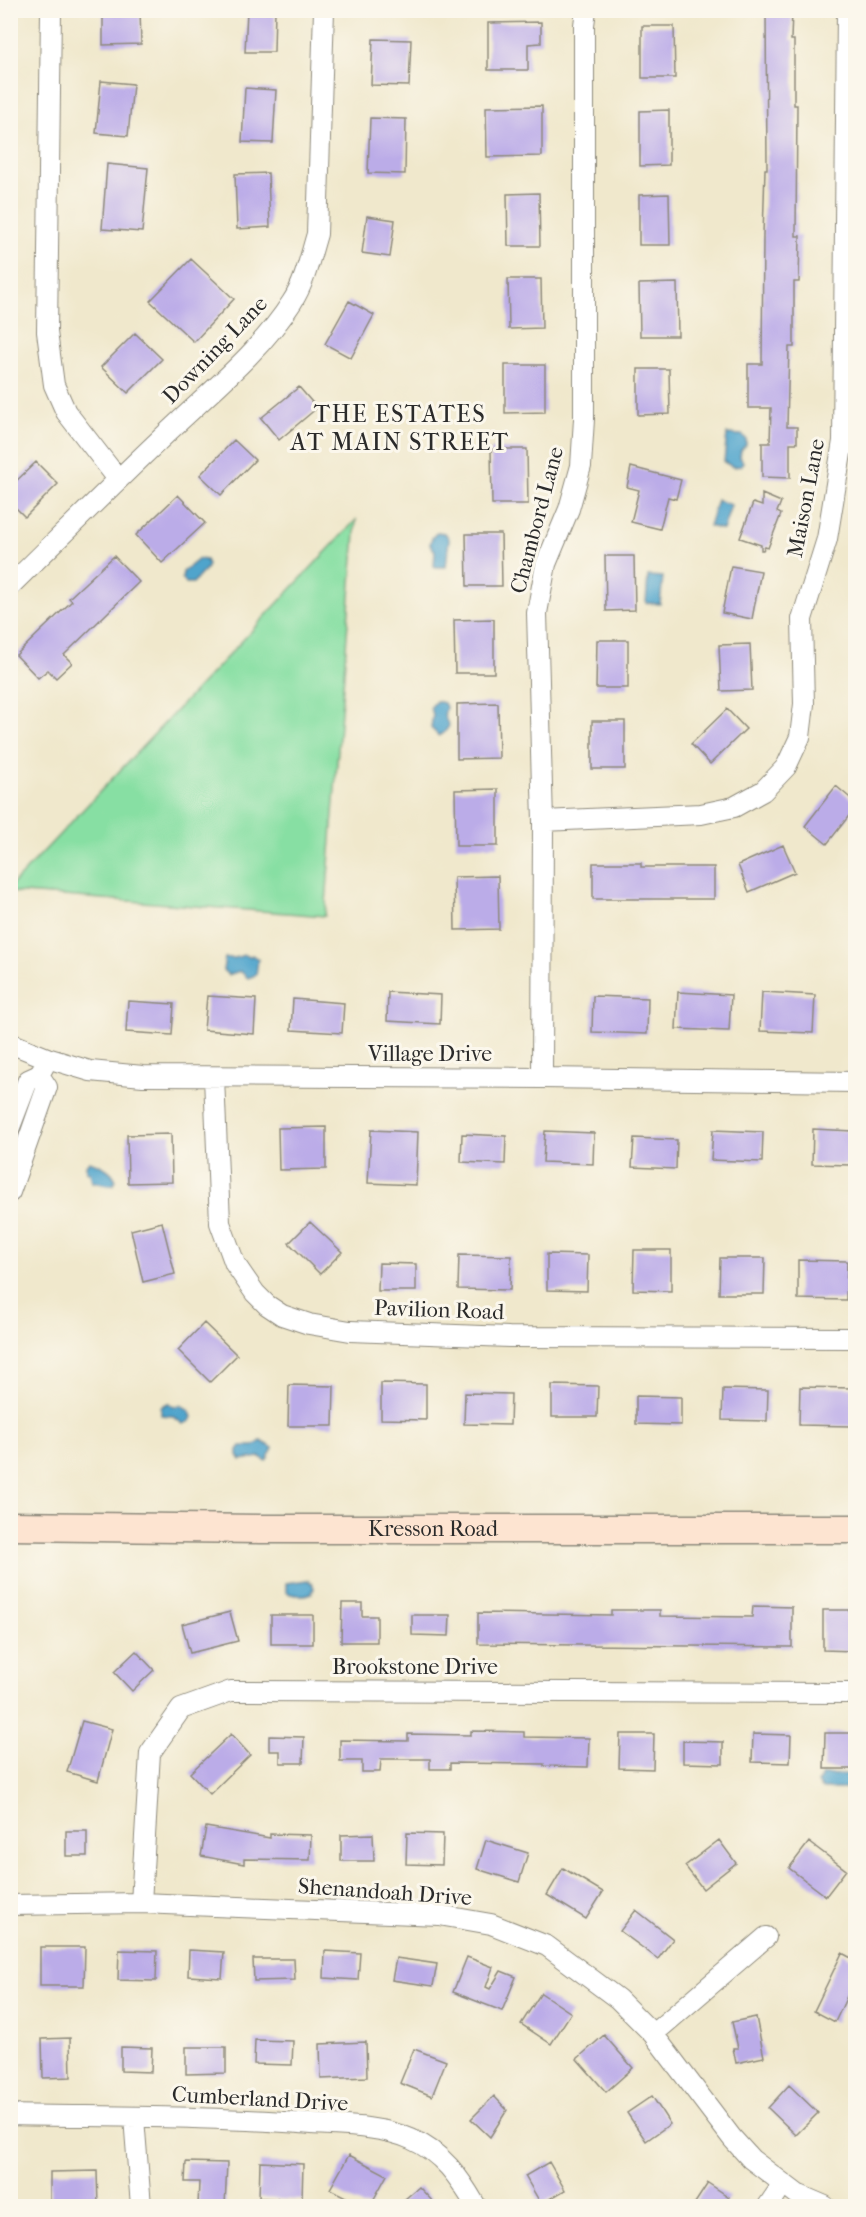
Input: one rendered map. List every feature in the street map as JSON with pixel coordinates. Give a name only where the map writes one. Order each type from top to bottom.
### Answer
[{"type":"main road","name":"Kresson Road","points":[[10,1526],[260,1529],[855,1529]]},
{"type":"street","points":[[51,10],[47,332],[54,385],[66,412],[118,479]]},
{"type":"street","name":"Downing Lane","points":[[10,586],[118,479],[238,367],[272,330],[294,300],[308,268],[317,234],[324,10]]},
{"type":"street","name":"Chambord Lane","points":[[542,1078],[543,821],[537,613],[546,564],[569,508],[581,466],[585,419],[584,25],[586,10]]},
{"type":"street","name":"Maison Lane","points":[[543,821],[701,814],[734,807],[763,791],[786,767],[800,737],[804,704],[802,619],[827,540],[843,441],[847,10]]},
{"type":"street","name":"Village Drive","points":[[10,1043],[43,1067],[143,1076],[855,1082]]},
{"type":"street","points":[[10,1127],[28,1080],[43,1067],[47,1087],[10,1192]]},
{"type":"street","name":"Pavilion Road","points":[[214,1077],[220,1223],[235,1264],[255,1293],[282,1315],[309,1324],[350,1331],[509,1337],[855,1338]]},
{"type":"street","name":"Brookstone Drive","points":[[141,1903],[150,1753],[181,1709],[231,1691],[855,1693]]},
{"type":"street","name":"Shenandoah Drive","points":[[10,1905],[141,1903],[439,1915],[491,1924],[547,1947],[618,1999],[653,2034],[732,2138],[751,2159],[797,2194],[825,2206]]},
{"type":"street","points":[[653,2034],[766,1937]]},
{"type":"street","name":"Cumberland Drive","points":[[10,2115],[260,2120],[369,2128],[411,2139],[439,2157],[459,2176],[476,2206]]},
{"type":"street","points":[[134,2118],[141,2206]]},
{"type":"street","points":[[768,2206],[783,2184]]},
{"type":"green space","points":[[356,520],[325,916],[11,892],[11,886]]},
{"type":"water","points":[[727,434],[742,435],[746,439],[746,445],[741,450],[740,457],[743,462],[741,466],[733,467],[724,462]]},
{"type":"water","points":[[717,500],[731,505],[723,530],[709,526]]},
{"type":"water","points":[[437,532],[445,533],[449,539],[446,567],[434,567],[435,551],[430,544]]},
{"type":"water","points":[[199,559],[206,560],[208,565],[206,569],[193,583],[186,583],[182,579],[183,572]]},
{"type":"water","points":[[648,576],[663,577],[660,604],[646,603]]},
{"type":"water","points":[[436,701],[444,703],[446,707],[444,716],[449,726],[439,736],[431,728],[433,714],[430,708]]},
{"type":"water","points":[[244,955],[250,957],[252,955],[258,959],[256,975],[248,978],[240,971],[228,975],[223,970],[225,958]]},
{"type":"water","points":[[89,1161],[112,1174],[116,1181],[113,1185],[92,1182],[90,1173],[86,1171]]},
{"type":"water","points":[[168,1403],[174,1407],[181,1405],[189,1410],[192,1417],[190,1421],[183,1424],[172,1416],[161,1415],[161,1407]]},
{"type":"water","points":[[261,1441],[273,1448],[266,1461],[260,1457],[241,1460],[238,1450],[241,1446],[254,1446]]},
{"type":"water","points":[[307,1580],[314,1588],[312,1593],[299,1595],[286,1592],[286,1583]]},
{"type":"water","points":[[853,1774],[853,1789],[822,1789],[818,1783],[822,1775]]},
{"type":"building","points":[[103,10],[140,10],[141,44],[103,45]]},
{"type":"building","points":[[247,10],[275,10],[274,52],[245,52]]},
{"type":"building","points":[[766,10],[792,10],[791,40],[794,40],[794,105],[797,105],[796,236],[800,236],[799,282],[794,282],[794,347],[789,347],[787,427],[797,427],[797,443],[790,443],[790,478],[762,477],[762,443],[770,443],[771,408],[748,408],[748,364],[762,364],[763,235],[765,169],[767,169]]},
{"type":"building","points":[[541,22],[541,43],[528,44],[528,70],[488,70],[488,23]]},
{"type":"building","points":[[642,26],[674,26],[675,78],[642,78]]},
{"type":"building","points":[[373,39],[411,40],[409,86],[371,85]]},
{"type":"building","points":[[101,81],[133,84],[128,136],[96,133]]},
{"type":"building","points":[[245,88],[276,90],[273,143],[242,142]]},
{"type":"building","points":[[542,106],[542,156],[487,157],[486,107]]},
{"type":"building","points":[[669,110],[669,165],[640,166],[640,111]]},
{"type":"building","points":[[370,118],[406,119],[405,174],[368,173]]},
{"type":"building","points":[[107,164],[148,168],[142,232],[102,229]]},
{"type":"building","points":[[268,173],[270,227],[237,229],[235,174]]},
{"type":"building","points":[[539,193],[540,246],[508,246],[507,194]]},
{"type":"building","points":[[669,194],[670,245],[639,245],[639,195]]},
{"type":"building","points":[[367,216],[395,220],[390,257],[362,253]]},
{"type":"building","points":[[191,259],[234,299],[194,342],[150,301]]},
{"type":"building","points":[[508,279],[541,279],[542,328],[509,329]]},
{"type":"building","points":[[677,283],[678,336],[640,336],[639,284]]},
{"type":"building","points":[[349,301],[374,315],[351,358],[325,344]]},
{"type":"building","points":[[135,333],[162,359],[128,393],[101,367]]},
{"type":"building","points":[[505,365],[545,365],[545,412],[505,413]]},
{"type":"building","points":[[638,369],[669,369],[670,414],[638,415]]},
{"type":"building","points":[[299,387],[317,408],[279,440],[261,418]]},
{"type":"building","points":[[234,440],[255,460],[221,495],[200,475]]},
{"type":"building","points":[[491,449],[527,449],[528,504],[492,504]]},
{"type":"building","points":[[36,462],[58,484],[25,517],[10,502],[10,487]]},
{"type":"building","points":[[631,467],[681,480],[676,499],[668,497],[660,529],[631,522],[639,490],[627,487]]},
{"type":"building","points":[[762,494],[781,502],[777,512],[781,514],[768,548],[761,550],[761,545],[740,538],[753,503],[762,506]]},
{"type":"building","points":[[178,495],[205,523],[162,563],[136,535]]},
{"type":"building","points":[[466,534],[501,534],[502,586],[467,586]]},
{"type":"building","points":[[114,556],[139,582],[64,655],[72,663],[56,678],[48,670],[38,678],[16,655],[72,601],[69,598]]},
{"type":"building","points":[[605,556],[634,556],[635,610],[606,611]]},
{"type":"building","points":[[731,566],[761,571],[752,619],[722,613]]},
{"type":"building","points":[[494,619],[494,673],[455,673],[454,620]]},
{"type":"building","points":[[597,640],[628,640],[628,688],[596,688]]},
{"type":"building","points":[[750,644],[752,690],[721,691],[719,645]]},
{"type":"building","points":[[498,703],[499,758],[457,759],[457,704]]},
{"type":"building","points":[[727,709],[746,729],[710,764],[691,744]]},
{"type":"building","points":[[592,721],[625,721],[625,769],[592,769]]},
{"type":"building","points":[[836,786],[855,802],[855,808],[827,844],[805,826]]},
{"type":"building","points":[[498,789],[498,846],[456,846],[455,790]]},
{"type":"building","points":[[783,845],[795,872],[749,892],[738,865]]},
{"type":"building","points":[[593,863],[641,863],[641,867],[714,867],[714,899],[593,899]]},
{"type":"building","points":[[498,876],[499,929],[455,930],[454,877]]},
{"type":"building","points":[[388,992],[441,995],[440,1024],[387,1021]]},
{"type":"building","points":[[678,992],[731,995],[729,1031],[676,1029]]},
{"type":"building","points":[[762,992],[815,995],[813,1033],[760,1031]]},
{"type":"building","points":[[207,996],[256,999],[254,1034],[204,1030]]},
{"type":"building","points":[[593,996],[648,998],[647,1034],[592,1032]]},
{"type":"building","points":[[293,999],[344,1003],[342,1033],[291,1030]]},
{"type":"building","points":[[128,1001],[174,1004],[172,1035],[126,1032]]},
{"type":"building","points":[[326,1127],[326,1169],[279,1170],[278,1128]]},
{"type":"building","points":[[813,1129],[853,1131],[851,1165],[812,1164]]},
{"type":"building","points":[[371,1130],[418,1132],[416,1185],[368,1183]]},
{"type":"building","points":[[713,1130],[763,1132],[762,1162],[711,1160]]},
{"type":"building","points":[[545,1131],[594,1133],[593,1164],[543,1162]]},
{"type":"building","points":[[171,1134],[172,1182],[128,1183],[127,1135]]},
{"type":"building","points":[[462,1134],[506,1136],[505,1164],[461,1162]]},
{"type":"building","points":[[634,1138],[677,1140],[676,1169],[632,1167]]},
{"type":"building","points":[[162,1222],[175,1274],[143,1282],[131,1230]]},
{"type":"building","points":[[310,1222],[342,1252],[320,1274],[289,1243]]},
{"type":"building","points":[[634,1250],[671,1250],[671,1291],[633,1290]]},
{"type":"building","points":[[547,1254],[588,1255],[587,1291],[547,1290]]},
{"type":"building","points":[[459,1255],[511,1256],[510,1290],[458,1289]]},
{"type":"building","points":[[720,1258],[765,1258],[764,1294],[719,1294]]},
{"type":"building","points":[[798,1260],[847,1261],[846,1300],[798,1299]]},
{"type":"building","points":[[379,1263],[416,1264],[416,1291],[378,1291]]},
{"type":"building","points":[[204,1323],[237,1355],[210,1382],[178,1350]]},
{"type":"building","points":[[381,1383],[426,1384],[426,1420],[381,1419]]},
{"type":"building","points":[[289,1385],[334,1386],[333,1426],[288,1426]]},
{"type":"building","points":[[552,1385],[598,1386],[597,1417],[552,1417]]},
{"type":"building","points":[[800,1387],[853,1388],[852,1426],[799,1425]]},
{"type":"building","points":[[723,1389],[768,1390],[767,1421],[722,1420]]},
{"type":"building","points":[[465,1393],[511,1394],[510,1425],[464,1424]]},
{"type":"building","points":[[636,1396],[681,1397],[681,1425],[636,1424]]},
{"type":"building","points":[[342,1603],[362,1603],[362,1616],[377,1616],[377,1642],[341,1642]]},
{"type":"building","points":[[753,1606],[792,1607],[792,1647],[478,1644],[478,1613],[611,1615],[611,1610],[660,1610],[660,1616],[752,1617]]},
{"type":"building","points":[[823,1610],[855,1610],[855,1651],[823,1650]]},
{"type":"building","points":[[230,1612],[238,1641],[190,1653],[182,1624]]},
{"type":"building","points":[[271,1615],[313,1615],[313,1644],[271,1644]]},
{"type":"building","points":[[412,1615],[450,1615],[449,1636],[412,1635]]},
{"type":"building","points":[[136,1651],[154,1670],[132,1691],[114,1672]]},
{"type":"building","points":[[82,1721],[112,1729],[98,1781],[67,1772]]},
{"type":"building","points":[[471,1731],[524,1732],[524,1737],[589,1738],[588,1767],[450,1763],[450,1769],[430,1769],[430,1759],[381,1759],[380,1772],[362,1772],[362,1761],[340,1761],[340,1740],[408,1741],[408,1734],[471,1735]]},
{"type":"building","points":[[825,1733],[855,1733],[855,1769],[824,1769]]},
{"type":"building","points":[[231,1734],[250,1755],[210,1794],[190,1773]]},
{"type":"building","points":[[620,1734],[654,1734],[653,1769],[619,1768]]},
{"type":"building","points":[[753,1734],[791,1735],[790,1763],[752,1762]]},
{"type":"building","points":[[269,1736],[304,1737],[303,1763],[280,1763],[280,1751],[269,1751]]},
{"type":"building","points":[[683,1741],[723,1742],[723,1764],[683,1763]]},
{"type":"building","points":[[206,1827],[270,1838],[270,1834],[311,1835],[310,1860],[244,1859],[244,1864],[201,1856]]},
{"type":"building","points":[[66,1831],[87,1831],[87,1856],[66,1856]]},
{"type":"building","points":[[407,1833],[443,1834],[442,1865],[406,1864]]},
{"type":"building","points":[[373,1834],[374,1861],[341,1861],[341,1835]]},
{"type":"building","points":[[486,1840],[528,1853],[519,1882],[477,1869]]},
{"type":"building","points":[[719,1840],[736,1863],[703,1889],[685,1866]]},
{"type":"building","points":[[809,1842],[846,1870],[826,1896],[789,1868]]},
{"type":"building","points":[[563,1868],[603,1892],[586,1919],[547,1895]]},
{"type":"building","points":[[636,1910],[673,1939],[658,1959],[620,1931]]},
{"type":"building","points":[[40,1947],[85,1947],[84,1986],[40,1986]]},
{"type":"building","points":[[119,1950],[157,1951],[156,1981],[118,1980]]},
{"type":"building","points":[[189,1950],[224,1952],[222,1978],[188,1976]]},
{"type":"building","points":[[325,1951],[360,1953],[358,1980],[324,1978]]},
{"type":"building","points":[[842,1953],[855,1960],[855,1979],[835,2022],[814,2011]]},
{"type":"building","points":[[467,1957],[493,1967],[486,1987],[490,1989],[501,1971],[516,1977],[502,2011],[453,1992]]},
{"type":"building","points":[[396,1958],[437,1964],[433,1986],[392,1980]]},
{"type":"building","points":[[253,1959],[294,1959],[295,1980],[254,1981]]},
{"type":"building","points":[[541,1993],[571,2013],[551,2044],[521,2024]]},
{"type":"building","points":[[756,2017],[764,2057],[736,2063],[733,2048],[738,2048],[732,2022]]},
{"type":"building","points":[[604,2035],[633,2068],[606,2092],[577,2059]]},
{"type":"building","points":[[70,2038],[71,2077],[43,2078],[42,2039]]},
{"type":"building","points":[[255,2040],[293,2041],[292,2065],[254,2064]]},
{"type":"building","points":[[366,2042],[367,2077],[321,2079],[320,2044]]},
{"type":"building","points":[[121,2047],[152,2048],[151,2072],[121,2071]]},
{"type":"building","points":[[186,2047],[226,2047],[226,2073],[186,2074]]},
{"type":"building","points":[[414,2049],[446,2061],[432,2096],[400,2083]]},
{"type":"building","points":[[789,2085],[818,2113],[796,2135],[768,2108]]},
{"type":"building","points":[[494,2096],[507,2110],[490,2137],[471,2119]]},
{"type":"building","points":[[652,2096],[670,2124],[646,2141],[627,2113]]},
{"type":"building","points":[[349,2155],[387,2175],[370,2206],[363,2206],[330,2189]]},
{"type":"building","points":[[186,2162],[227,2163],[225,2206],[198,2206],[199,2182],[185,2182]]},
{"type":"building","points":[[260,2162],[303,2164],[302,2200],[259,2198]]},
{"type":"building","points":[[549,2162],[565,2190],[541,2204],[525,2176]]},
{"type":"building","points":[[97,2171],[98,2206],[50,2206],[50,2172]]},
{"type":"building","points":[[708,2183],[729,2197],[723,2206],[693,2206]]},
{"type":"building","points":[[419,2187],[437,2206],[397,2206]]},
{"type":"district","name":"THE ESTATES AT MAIN STREET","points":[[400,428]]}]
